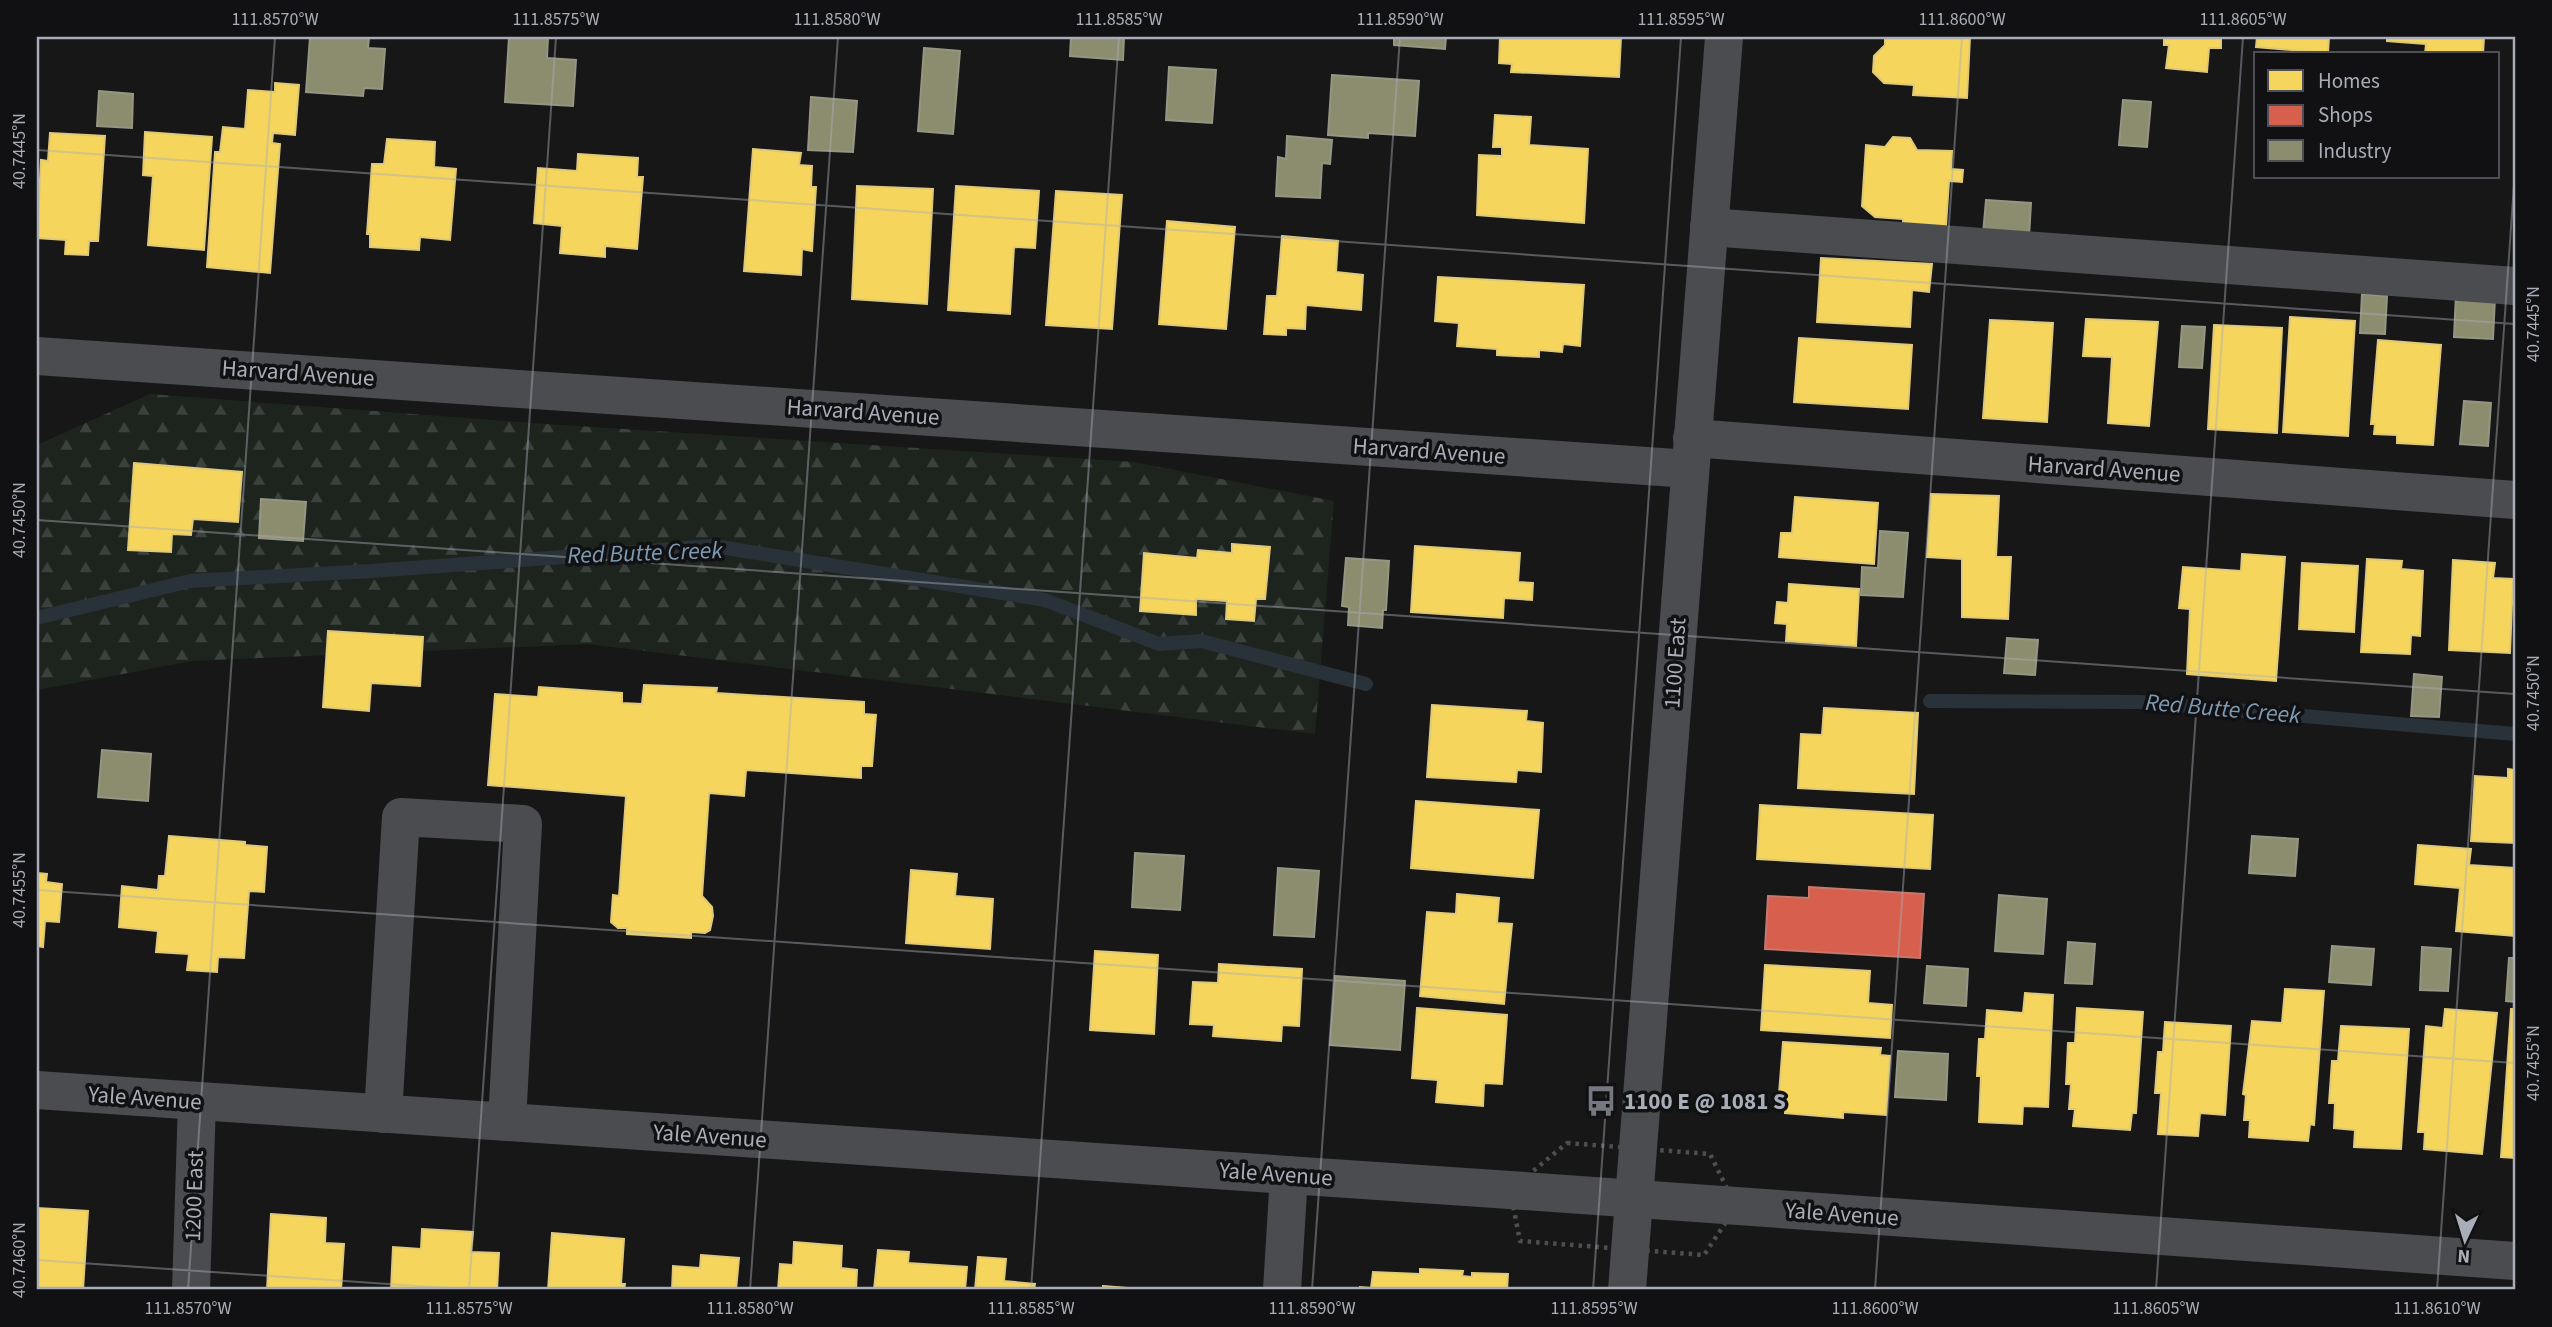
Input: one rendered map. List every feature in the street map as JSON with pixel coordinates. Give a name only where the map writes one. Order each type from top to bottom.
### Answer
[{"type":"street","name":"1100 East","points":[[1627,1290],[1724,37]]},
{"type":"street","points":[[1709,227],[2515,286]]},
{"type":"street","name":"Harvard Avenue","points":[[37,356],[2515,500]]},
{"type":"street","points":[[383,1114],[401,817],[523,824],[507,1122]]},
{"type":"street","name":"Yale Avenue","points":[[37,1090],[1634,1198],[2515,1261]]},
{"type":"street","name":"1200 East","points":[[191,1290],[197,1102]]},
{"type":"street","points":[[1282,1290],[1289,1175]]},
{"type":"path","points":[[1567,1143],[1595,1144]]},
{"type":"path","points":[[1688,1151],[1710,1154]]},
{"type":"path","points":[[1520,1241],[1584,1245]]},
{"type":"path","points":[[1681,1252],[1704,1255]]},
{"type":"green space","points":[[150,394],[546,424],[1134,462],[1334,501],[1315,734],[588,644],[192,661],[37,690],[37,445]]},
{"type":"building: Homes","points":[[1500,37],[1621,37],[1619,77],[1511,72],[1512,64],[1499,63]]},
{"type":"building: Homes","points":[[1885,37],[1970,37],[1967,98],[1913,95],[1914,85],[1884,83],[1873,72],[1874,56],[1885,45]]},
{"type":"building: Homes","points":[[2164,37],[2221,37],[2221,48],[2209,48],[2207,72],[2166,68],[2169,45],[2164,45]]},
{"type":"building: Homes","points":[[2257,37],[2329,37],[2328,52],[2256,47]]},
{"type":"building: Homes","points":[[2387,37],[2484,37],[2483,52],[2425,52],[2426,44],[2387,41]]},
{"type":"building: Homes","points":[[275,83],[299,85],[295,135],[273,133],[272,143],[280,144],[270,273],[207,267],[215,152],[220,152],[223,127],[245,129],[248,90],[275,92]]},
{"type":"building: Homes","points":[[1495,115],[1531,117],[1529,145],[1588,149],[1584,223],[1477,215],[1479,155],[1502,156],[1502,147],[1493,147]]},
{"type":"building: Homes","points":[[145,132],[212,137],[204,250],[148,245],[153,176],[143,175]]},
{"type":"building: Homes","points":[[50,133],[105,136],[98,241],[89,241],[88,255],[65,254],[66,240],[37,238],[41,160],[48,161]]},
{"type":"building: Homes","points":[[1893,137],[1910,138],[1917,150],[1952,151],[1951,169],[1963,170],[1962,182],[1949,181],[1946,226],[1903,223],[1903,219],[1875,217],[1862,206],[1866,145],[1885,147]]},
{"type":"building: Homes","points":[[387,139],[435,142],[434,167],[456,169],[450,240],[420,237],[419,250],[370,247],[370,234],[367,234],[372,164],[384,164]]},
{"type":"building: Homes","points":[[753,149],[801,153],[799,165],[812,166],[811,187],[816,187],[812,251],[802,249],[801,275],[744,271]]},
{"type":"building: Homes","points":[[578,154],[638,158],[637,177],[643,177],[637,249],[605,246],[605,257],[560,253],[562,226],[534,223],[538,168],[577,171]]},
{"type":"building: Homes","points":[[857,186],[933,189],[927,304],[852,299]]},
{"type":"building: Homes","points":[[956,186],[1039,191],[1035,248],[1014,247],[1010,314],[948,310]]},
{"type":"building: Homes","points":[[1056,191],[1122,195],[1112,329],[1046,325]]},
{"type":"building: Homes","points":[[1167,221],[1235,227],[1226,329],[1159,324]]},
{"type":"building: Homes","points":[[1282,236],[1338,241],[1336,272],[1363,275],[1361,310],[1306,305],[1305,329],[1286,328],[1286,335],[1264,334],[1267,296],[1277,296]]},
{"type":"building: Homes","points":[[1821,258],[1932,264],[1929,292],[1912,290],[1910,327],[1817,322]]},
{"type":"building: Homes","points":[[1438,277],[1584,285],[1580,346],[1563,344],[1562,352],[1539,350],[1539,357],[1497,355],[1497,349],[1457,346],[1459,323],[1435,321]]},
{"type":"building: Homes","points":[[2290,317],[2355,321],[2348,436],[2283,432]]},
{"type":"building: Homes","points":[[2086,319],[2158,322],[2149,426],[2108,423],[2112,357],[2083,356]]},
{"type":"building: Homes","points":[[1990,320],[2053,323],[2047,422],[1983,418]]},
{"type":"building: Homes","points":[[2214,325],[2282,328],[2277,433],[2208,429]]},
{"type":"building: Homes","points":[[1799,338],[1912,345],[1908,409],[1794,402]]},
{"type":"building: Homes","points":[[2378,340],[2441,345],[2433,445],[2397,443],[2397,435],[2374,434],[2375,424],[2371,424]]},
{"type":"building: Homes","points":[[134,463],[242,472],[238,522],[193,519],[191,535],[172,534],[171,552],[128,550]]},
{"type":"building: Homes","points":[[1931,494],[1999,496],[1996,557],[2011,557],[2008,619],[1962,617],[1962,559],[1927,557]]},
{"type":"building: Homes","points":[[1795,497],[1878,503],[1874,564],[1779,557],[1781,533],[1792,533]]},
{"type":"building: Homes","points":[[1232,544],[1270,547],[1265,599],[1256,599],[1254,621],[1226,619],[1227,601],[1196,599],[1196,615],[1140,611],[1144,553],[1197,558],[1198,550],[1232,553]]},
{"type":"building: Homes","points":[[1415,546],[1520,553],[1518,582],[1533,583],[1532,600],[1504,598],[1503,618],[1411,612]]},
{"type":"building: Homes","points":[[2242,554],[2285,557],[2276,681],[2187,674],[2190,609],[2179,608],[2183,567],[2241,571]]},
{"type":"building: Homes","points":[[2367,559],[2402,561],[2401,569],[2423,571],[2420,636],[2411,635],[2410,654],[2361,652]]},
{"type":"building: Homes","points":[[2453,560],[2495,563],[2493,578],[2513,579],[2510,653],[2449,650]]},
{"type":"building: Homes","points":[[2302,563],[2358,566],[2354,632],[2299,629]]},
{"type":"building: Homes","points":[[1789,584],[1859,589],[1856,646],[1786,641],[1787,624],[1775,623],[1777,602],[1788,603]]},
{"type":"building: Homes","points":[[328,631],[423,637],[420,686],[371,683],[369,711],[323,707]]},
{"type":"building: Homes","points":[[644,685],[717,688],[716,693],[864,702],[864,714],[876,715],[872,766],[861,766],[861,778],[746,770],[744,796],[709,793],[702,896],[712,907],[713,916],[710,930],[705,933],[691,932],[691,938],[627,934],[627,928],[618,928],[611,922],[613,895],[619,896],[626,796],[488,785],[495,694],[538,697],[539,687],[622,693],[622,703],[642,704]]},
{"type":"building: Homes","points":[[1432,705],[1527,711],[1526,721],[1543,723],[1541,772],[1517,770],[1516,782],[1427,777]]},
{"type":"building: Homes","points":[[1824,708],[1918,713],[1914,794],[1798,788],[1801,734],[1822,735]]},
{"type":"building: Homes","points":[[2508,769],[2515,770],[2515,843],[2471,841],[2475,776],[2508,778]]},
{"type":"building: Homes","points":[[1416,801],[1539,810],[1533,878],[1411,868]]},
{"type":"building: Homes","points":[[1760,805],[1933,815],[1930,869],[1757,859]]},
{"type":"building: Homes","points":[[169,836],[245,842],[245,845],[267,847],[264,892],[249,891],[244,958],[218,957],[217,972],[187,970],[189,954],[156,952],[158,931],[119,927],[122,886],[158,890],[159,876],[165,876]]},
{"type":"building: Homes","points":[[2418,845],[2471,849],[2469,865],[2515,868],[2515,936],[2456,931],[2460,888],[2415,884]]},
{"type":"building: Homes","points":[[911,870],[957,874],[955,896],[993,899],[990,949],[906,943]]},
{"type":"building: Homes","points":[[37,873],[47,874],[46,882],[62,884],[59,922],[45,921],[43,947],[37,946]]},
{"type":"building: Homes","points":[[1457,894],[1499,898],[1497,923],[1512,924],[1504,1004],[1420,996],[1427,912],[1456,914]]},
{"type":"building: Homes","points":[[1095,951],[1158,955],[1154,1034],[1090,1030]]},
{"type":"building: Homes","points":[[1219,964],[1302,969],[1299,1026],[1282,1025],[1281,1041],[1213,1036],[1214,1025],[1190,1024],[1193,982],[1218,983]]},
{"type":"building: Homes","points":[[1765,965],[1870,971],[1868,1003],[1892,1005],[1890,1038],[1761,1030]]},
{"type":"building: Homes","points":[[2285,989],[2324,991],[2314,1125],[2310,1124],[2308,1141],[2249,1137],[2250,1120],[2244,1120],[2246,1095],[2243,1094],[2252,1021],[2282,1023]]},
{"type":"building: Homes","points":[[2025,993],[2053,995],[2048,1107],[2023,1106],[2022,1124],[1979,1122],[1979,1039],[1985,1039],[1987,1010],[2023,1013]]},
{"type":"building: Homes","points":[[1417,1008],[1507,1015],[1502,1084],[1484,1083],[1483,1106],[1436,1102],[1438,1080],[1412,1078]]},
{"type":"building: Homes","points":[[2077,1008],[2143,1012],[2136,1113],[2132,1113],[2130,1130],[2073,1126],[2075,1109],[2069,1109],[2071,1084],[2066,1084],[2068,1043],[2075,1043]]},
{"type":"building: Homes","points":[[2445,1009],[2497,1013],[2482,1154],[2424,1149],[2425,1132],[2418,1132],[2426,1026],[2443,1028]]},
{"type":"building: Homes","points":[[2511,1009],[2515,1009],[2515,1158],[2501,1157]]},
{"type":"building: Homes","points":[[2165,1022],[2231,1026],[2225,1115],[2200,1113],[2198,1136],[2158,1134],[2161,1093],[2155,1093],[2158,1052],[2163,1052]]},
{"type":"building: Homes","points":[[2341,1026],[2409,1029],[2401,1149],[2354,1147],[2355,1130],[2334,1128],[2335,1103],[2329,1103],[2332,1061],[2338,1061]]},
{"type":"building: Homes","points":[[1783,1042],[1881,1048],[1880,1055],[1890,1056],[1886,1115],[1843,1112],[1843,1118],[1785,1113],[1785,1108],[1778,1107]]},
{"type":"building: Homes","points":[[37,1208],[88,1211],[83,1290],[37,1290]]},
{"type":"building: Homes","points":[[271,1214],[326,1218],[325,1243],[344,1244],[341,1290],[267,1290]]},
{"type":"building: Homes","points":[[422,1229],[473,1232],[471,1252],[499,1253],[497,1290],[391,1290],[393,1247],[421,1249]]},
{"type":"building: Homes","points":[[552,1233],[624,1239],[621,1284],[625,1284],[624,1290],[548,1290]]},
{"type":"building: Homes","points":[[794,1242],[842,1246],[841,1268],[857,1270],[856,1290],[778,1290],[780,1264],[793,1265]]},
{"type":"building: Homes","points":[[878,1250],[909,1252],[908,1263],[967,1267],[965,1290],[874,1290]]},
{"type":"building: Homes","points":[[701,1255],[739,1258],[736,1290],[672,1290],[673,1266],[700,1268]]},
{"type":"building: Homes","points":[[978,1257],[1006,1259],[1004,1281],[1035,1284],[1034,1290],[975,1290]]},
{"type":"building: Homes","points":[[1420,1269],[1463,1271],[1462,1276],[1472,1277],[1472,1273],[1508,1274],[1507,1290],[1360,1290],[1360,1287],[1371,1288],[1373,1272],[1420,1274]]},
{"type":"building: Homes","points":[[1103,1286],[1153,1290],[1103,1290]]},
{"type":"building: Shops","points":[[1809,887],[1924,894],[1920,958],[1765,949],[1768,896],[1809,898]]},
{"type":"building: Industry","points":[[310,37],[369,37],[368,48],[385,49],[382,89],[364,88],[363,96],[306,92]]},
{"type":"building: Industry","points":[[509,37],[548,37],[547,58],[576,60],[573,106],[505,102]]},
{"type":"building: Industry","points":[[1071,37],[1124,37],[1123,60],[1070,56]]},
{"type":"building: Industry","points":[[1394,37],[1446,37],[1445,49],[1394,45]]},
{"type":"building: Industry","points":[[924,48],[960,51],[953,134],[918,131]]},
{"type":"building: Industry","points":[[1169,67],[1216,70],[1212,123],[1166,120]]},
{"type":"building: Industry","points":[[1332,75],[1419,81],[1415,136],[1368,133],[1368,138],[1328,135]]},
{"type":"building: Industry","points":[[99,91],[133,94],[132,128],[97,126]]},
{"type":"building: Industry","points":[[811,97],[857,101],[853,152],[808,150]]},
{"type":"building: Industry","points":[[2123,100],[2151,102],[2147,147],[2119,145]]},
{"type":"building: Industry","points":[[1287,136],[1332,140],[1330,164],[1322,163],[1320,198],[1276,196],[1278,157],[1286,159]]},
{"type":"building: Industry","points":[[1986,200],[2031,203],[2029,237],[1983,234]]},
{"type":"building: Industry","points":[[2362,294],[2387,296],[2385,334],[2360,333]]},
{"type":"building: Industry","points":[[2456,294],[2495,297],[2493,339],[2454,337]]},
{"type":"building: Industry","points":[[2182,326],[2205,327],[2202,368],[2179,367]]},
{"type":"building: Industry","points":[[2464,401],[2491,403],[2488,446],[2460,444]]},
{"type":"building: Industry","points":[[261,499],[306,502],[303,541],[259,538]]},
{"type":"building: Industry","points":[[1880,531],[1908,533],[1903,597],[1861,595],[1862,567],[1878,568]]},
{"type":"building: Industry","points":[[1346,558],[1389,561],[1386,610],[1383,610],[1382,628],[1348,625],[1349,607],[1342,606]]},
{"type":"building: Industry","points":[[2007,638],[2038,640],[2035,675],[2004,673]]},
{"type":"building: Industry","points":[[2414,674],[2442,677],[2439,717],[2411,716]]},
{"type":"building: Industry","points":[[102,750],[151,754],[148,801],[98,797]]},
{"type":"building: Industry","points":[[2252,836],[2298,839],[2295,876],[2249,873]]},
{"type":"building: Industry","points":[[1135,853],[1184,856],[1180,910],[1132,907]]},
{"type":"building: Industry","points":[[1278,868],[1319,871],[1314,937],[1274,935]]},
{"type":"building: Industry","points":[[1999,895],[2047,899],[2043,954],[1995,951]]},
{"type":"building: Industry","points":[[2068,942],[2095,944],[2092,984],[2065,983]]},
{"type":"building: Industry","points":[[2332,946],[2374,949],[2371,985],[2329,982]]},
{"type":"building: Industry","points":[[2422,947],[2451,949],[2448,991],[2420,990]]},
{"type":"building: Industry","points":[[2509,958],[2515,958],[2515,1002],[2506,1001]]},
{"type":"building: Industry","points":[[1927,966],[1968,969],[1966,1006],[1924,1003]]},
{"type":"building: Industry","points":[[1335,976],[1405,981],[1400,1050],[1330,1045]]},
{"type":"building: Industry","points":[[1898,1051],[1948,1054],[1946,1100],[1895,1097]]},
{"type":"waterway","name":"Red Butte Creek","points":[[37,618],[190,581],[714,546],[1045,600],[1159,644],[1201,641],[1366,684]]},
{"type":"waterway","name":"Red Butte Creek","points":[[1930,701],[2140,702],[2515,734]]},
{"type":"place","name":"1100 E @ 1081 S","points":[[1601,1101]]}]
